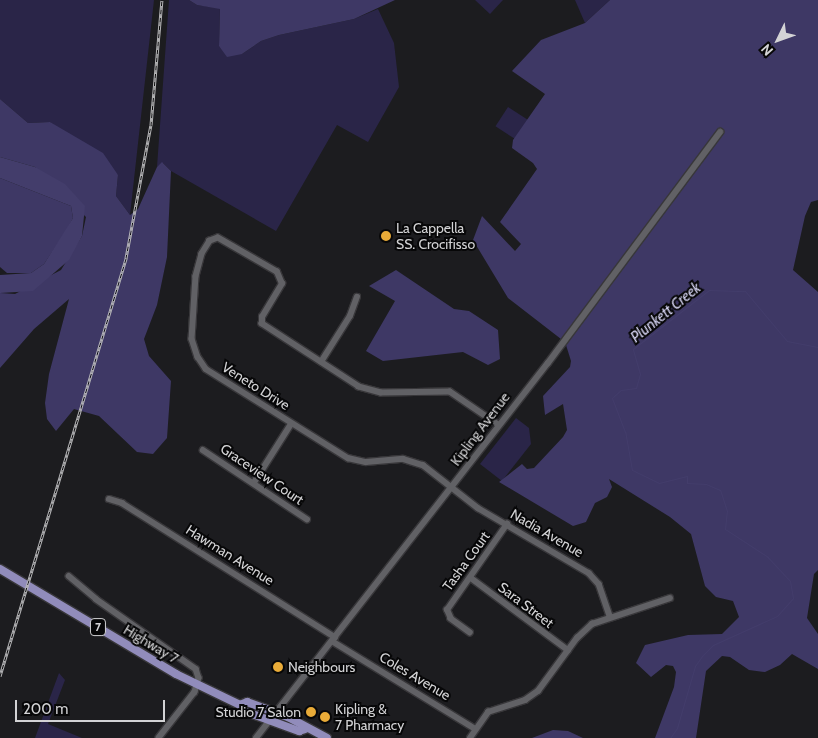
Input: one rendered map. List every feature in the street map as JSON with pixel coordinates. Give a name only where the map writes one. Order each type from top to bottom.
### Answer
[{"type":"main road","name":"Highway 7","points":[[0,569],[197,685],[240,705],[244,710],[299,731],[306,729],[327,738]]},
{"type":"main road","name":"Highway 7","points":[[240,705],[247,702],[304,723],[306,729]]},
{"type":"street","name":"Kipling Avenue","points":[[256,738],[451,487],[720,132]]},
{"type":"street","name":"Veneto Drive","points":[[451,487],[414,461],[352,460],[211,373],[195,352],[192,332],[196,269],[210,241],[221,239],[280,275],[282,284],[262,317],[262,324],[321,362],[372,392],[434,390],[454,394],[498,425]]},
{"type":"street","points":[[321,362],[350,316],[357,297]]},
{"type":"street","points":[[255,481],[291,424]]},
{"type":"street","name":"Graceview Court","points":[[203,450],[255,481],[307,519]]},
{"type":"street","name":"Nadia Avenue","points":[[451,487],[507,524],[589,573],[599,584],[610,616]]},
{"type":"street","name":"Hawman Avenue","points":[[109,499],[122,502],[334,639]]},
{"type":"street","name":"Tasha Court","points":[[470,633],[451,619],[447,610],[507,524]]},
{"type":"street","points":[[69,576],[96,599],[196,669],[197,685],[159,738]]},
{"type":"street","name":"Sara Street","points":[[471,578],[568,650]]},
{"type":"street","points":[[470,738],[474,728],[492,709],[534,695],[586,628],[610,616],[670,598]]},
{"type":"street","name":"Coles Avenue","points":[[334,639],[474,728]]},
{"type":"shaded area","points":[[0,0],[154,0],[130,215],[116,196],[118,175],[50,122],[28,123],[0,99]]},
{"type":"shaded area","points":[[169,0],[189,0],[197,5],[220,8],[219,46],[242,54],[261,41],[279,35],[354,19],[378,9],[394,43],[399,87],[368,142],[337,125],[276,231],[171,171],[163,163],[157,167]]},
{"type":"shaded area","points":[[189,0],[395,0],[354,19],[279,35],[261,41],[242,54],[227,57],[219,46],[220,9],[197,5]]},
{"type":"shaded area","points":[[475,0],[503,0],[490,14]]},
{"type":"shaded area","points":[[575,0],[610,0],[585,23]]},
{"type":"shaded area","points":[[610,0],[818,0],[818,200],[811,202],[805,216],[793,270],[818,292],[818,570],[814,574],[807,618],[818,634],[818,669],[792,654],[780,665],[765,672],[749,670],[730,657],[722,656],[706,671],[696,738],[655,738],[674,687],[676,672],[673,666],[666,665],[651,677],[636,663],[645,645],[688,635],[722,634],[739,617],[733,601],[716,597],[705,586],[691,534],[670,517],[609,479],[612,487],[607,497],[595,503],[586,522],[573,526],[499,482],[522,464],[527,469],[534,468],[563,437],[567,430],[563,404],[545,415],[543,396],[570,367],[571,361],[566,345],[561,339],[508,298],[473,240],[482,216],[515,251],[521,244],[500,222],[537,169],[533,163],[512,148],[513,140],[545,94],[512,71],[541,40],[585,23]]},
{"type":"shaded area","points":[[0,99],[28,123],[50,122],[103,153],[118,175],[116,196],[130,215],[138,209],[157,167],[162,162],[171,171],[167,257],[157,305],[144,339],[149,356],[171,381],[167,438],[153,454],[137,452],[99,416],[74,409],[56,431],[47,419],[45,403],[49,374],[69,299],[34,329],[0,368],[0,293],[15,294],[61,270],[82,236],[86,217],[35,167],[0,157]]},
{"type":"shaded area","points":[[508,107],[528,120],[516,139],[495,126]]},
{"type":"shaded area","points":[[0,157],[35,167],[65,184],[85,206],[82,236],[69,260],[33,291],[0,293],[0,275],[31,273],[44,264],[73,218],[71,206],[0,178]]},
{"type":"shaded area","points":[[0,178],[71,206],[73,218],[66,231],[44,264],[31,273],[7,273],[0,267]]},
{"type":"shaded area","points":[[396,270],[454,309],[469,311],[498,330],[500,359],[488,365],[463,352],[383,361],[366,351],[395,301],[369,286]]},
{"type":"shaded area","points":[[516,418],[529,428],[531,444],[502,481],[480,464]]},
{"type":"shaded area","points":[[59,673],[65,680],[48,724],[82,738],[35,738]]},
{"type":"shaded area","points":[[553,730],[568,731],[583,738],[532,738]]},
{"type":"waterway","name":"Plunkett Creek","points":[[670,738],[677,728],[695,666],[702,656],[713,645],[777,616],[793,598],[790,581],[768,557],[725,529],[727,511],[720,490],[706,484],[687,483],[687,476],[659,483],[632,470],[625,432],[612,398],[621,390],[636,388],[640,374],[633,349],[709,290],[745,291],[787,341],[818,347]]},
{"type":"railway","points":[[0,676],[126,258],[151,125],[162,0]]},
{"type":"place","name":"La Cappella SS. Crocifisso","points":[[386,236]]},
{"type":"place","name":"Neighbours","points":[[278,667]]},
{"type":"place","name":"Studio 7 Salon","points":[[311,712]]},
{"type":"place","name":"Kipling & 7 Pharmacy","points":[[325,717]]}]
